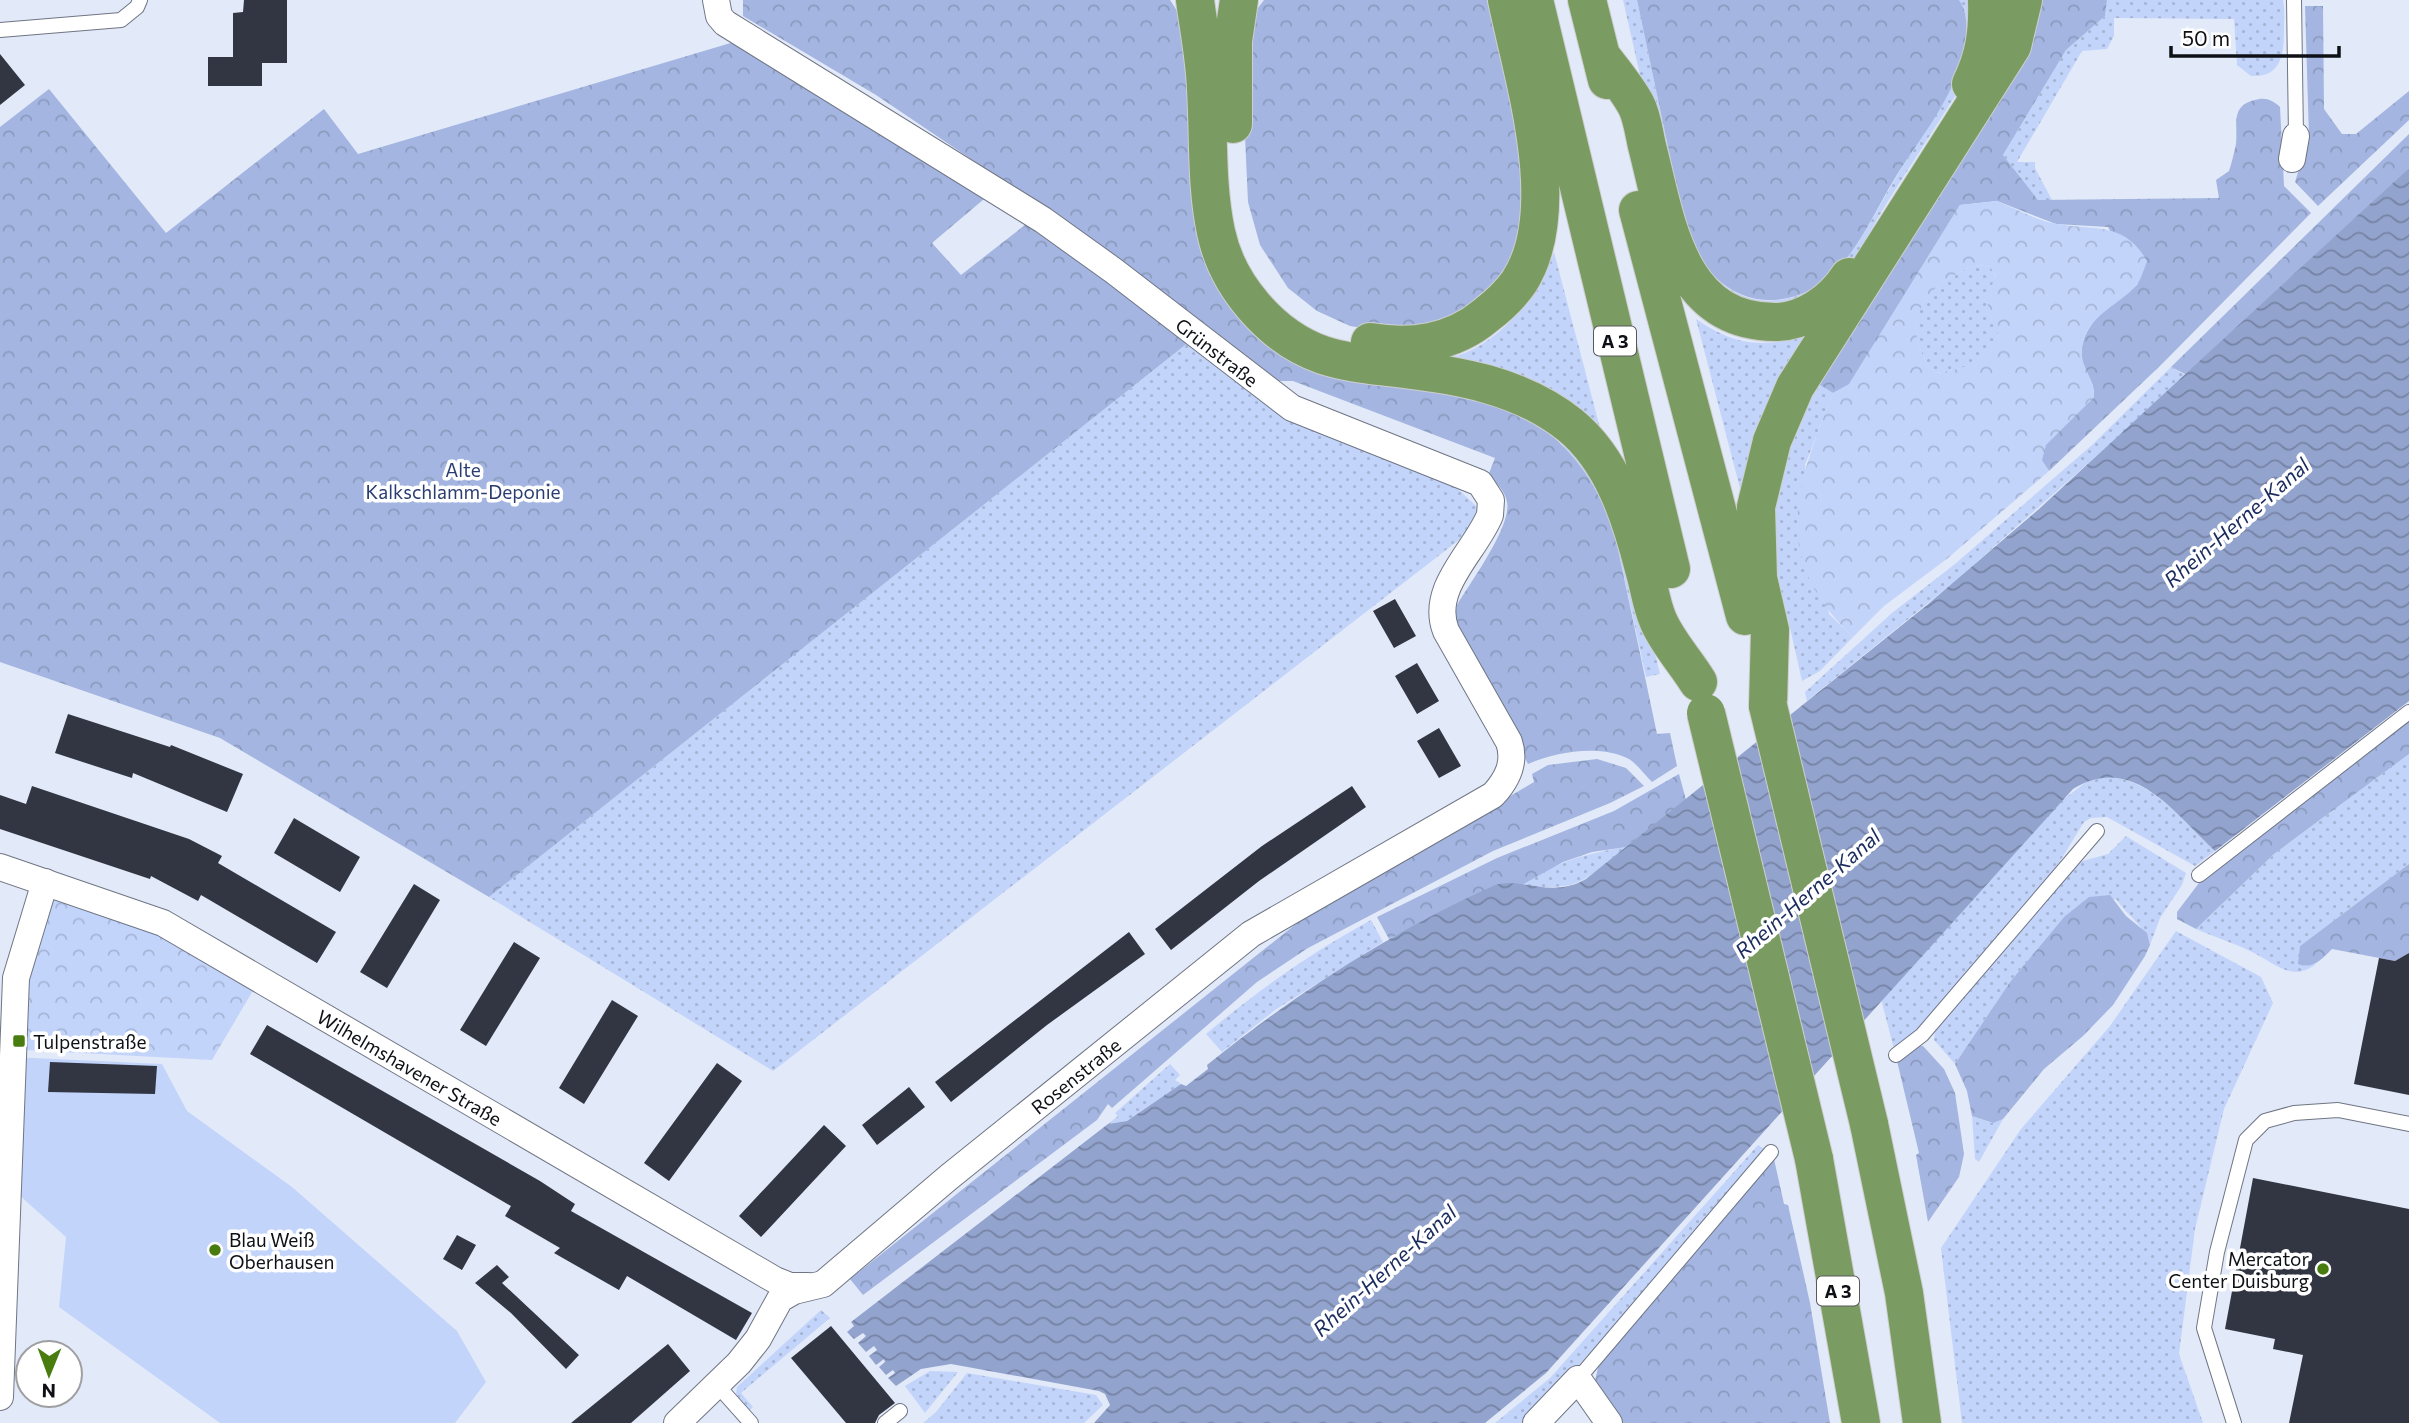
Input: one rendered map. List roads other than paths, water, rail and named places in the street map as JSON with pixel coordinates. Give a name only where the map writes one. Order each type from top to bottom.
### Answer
[{"type":"highway","points":[[1195,0],[1203,41],[1209,181],[1216,233],[1247,299],[1277,328],[1321,354],[1349,362],[1448,374],[1488,383],[1514,393],[1570,426],[1603,463],[1620,495],[1634,532],[1658,620],[1702,698]]},
{"type":"highway","points":[[1239,0],[1233,41],[1231,91],[1236,204],[1247,249],[1259,274],[1276,295],[1310,321],[1345,338],[1393,344],[1425,344],[1450,338],[1474,325],[1503,301],[1520,281],[1532,254],[1538,218],[1541,162],[1507,0]]},
{"type":"highway","name":"A 3","points":[[1534,0],[1814,1159],[1861,1423]]},
{"type":"highway","points":[[1587,0],[1645,237],[1769,706],[1869,1124],[1904,1293],[1923,1423]]},
{"type":"highway","points":[[1601,57],[1637,106],[1670,234],[1683,268],[1702,294],[1730,313],[1757,322],[1791,322],[1818,309],[1846,281],[1967,93],[1981,64],[1987,35],[1987,0]]},
{"type":"highway","points":[[1769,706],[1770,630],[1758,578],[1756,507],[1772,441],[1795,387],[2012,46],[2023,0]]},
{"type":"street","name":"Grünstraße","points":[[716,0],[719,16],[725,23],[1043,220],[1292,408],[1480,483],[1491,500],[1490,515],[1445,592],[1441,615],[1446,631],[1509,742],[1510,769]]},
{"type":"street","name":"Rosenstraße","points":[[677,1423],[718,1385],[758,1339],[780,1298],[810,1286],[823,1284],[949,1177],[1251,934],[1493,795],[1504,783],[1510,769]]},
{"type":"street","name":"Wilhelmshavener Straße","points":[[0,867],[163,923],[775,1280],[790,1286],[810,1286]]},
{"type":"street","points":[[0,1397],[16,978],[46,882]]},
{"type":"street","points":[[1536,1423],[1578,1378],[1609,1423]]},
{"type":"lane","points":[[0,30],[121,20],[137,7],[140,0]]},
{"type":"lane","points":[[2294,0],[2294,148]]},
{"type":"lane","points":[[2199,875],[2409,712]]},
{"type":"lane","points":[[1896,1055],[1922,1035],[2096,831]]},
{"type":"lane","points":[[2234,1423],[2204,1328],[2217,1252],[2246,1140],[2265,1121],[2294,1113],[2338,1110],[2409,1124]]},
{"type":"lane","points":[[1578,1378],[1771,1152]]},
{"type":"lane","points":[[718,1385],[751,1423]]},
{"type":"lane","points":[[886,1423],[900,1411]]},
{"type":"water","name":"Rhein-Herne-Kanal","points":[[2409,168],[2409,701],[2215,851],[2168,805],[2133,782],[2115,778],[2095,779],[2073,789],[1546,1373],[1485,1423],[1094,1423],[1110,1405],[1105,1394],[1099,1391],[951,1364],[921,1369],[896,1386],[888,1378],[895,1373],[893,1370],[886,1375],[879,1367],[885,1362],[884,1359],[876,1365],[869,1356],[877,1350],[874,1346],[866,1352],[858,1343],[866,1336],[863,1333],[854,1339],[847,1332],[854,1326],[851,1322],[1108,1124],[1127,1121],[1181,1084],[1186,1086],[1240,1039],[1344,967],[1417,924],[1493,886],[1513,883],[1547,888],[1573,885],[1586,879],[1927,605],[2039,509]]},
{"type":"place","name":"Tulpenstraße","points":[[19,1041]]},
{"type":"place","name":"Blau Weiß Oberhausen","points":[[215,1250]]},
{"type":"place","name":"Mercator Center Duisburg","points":[[2323,1269]]},
{"type":"park label","name":"Alte Kalkschlamm-Deponie","points":[[463,480]]}]
